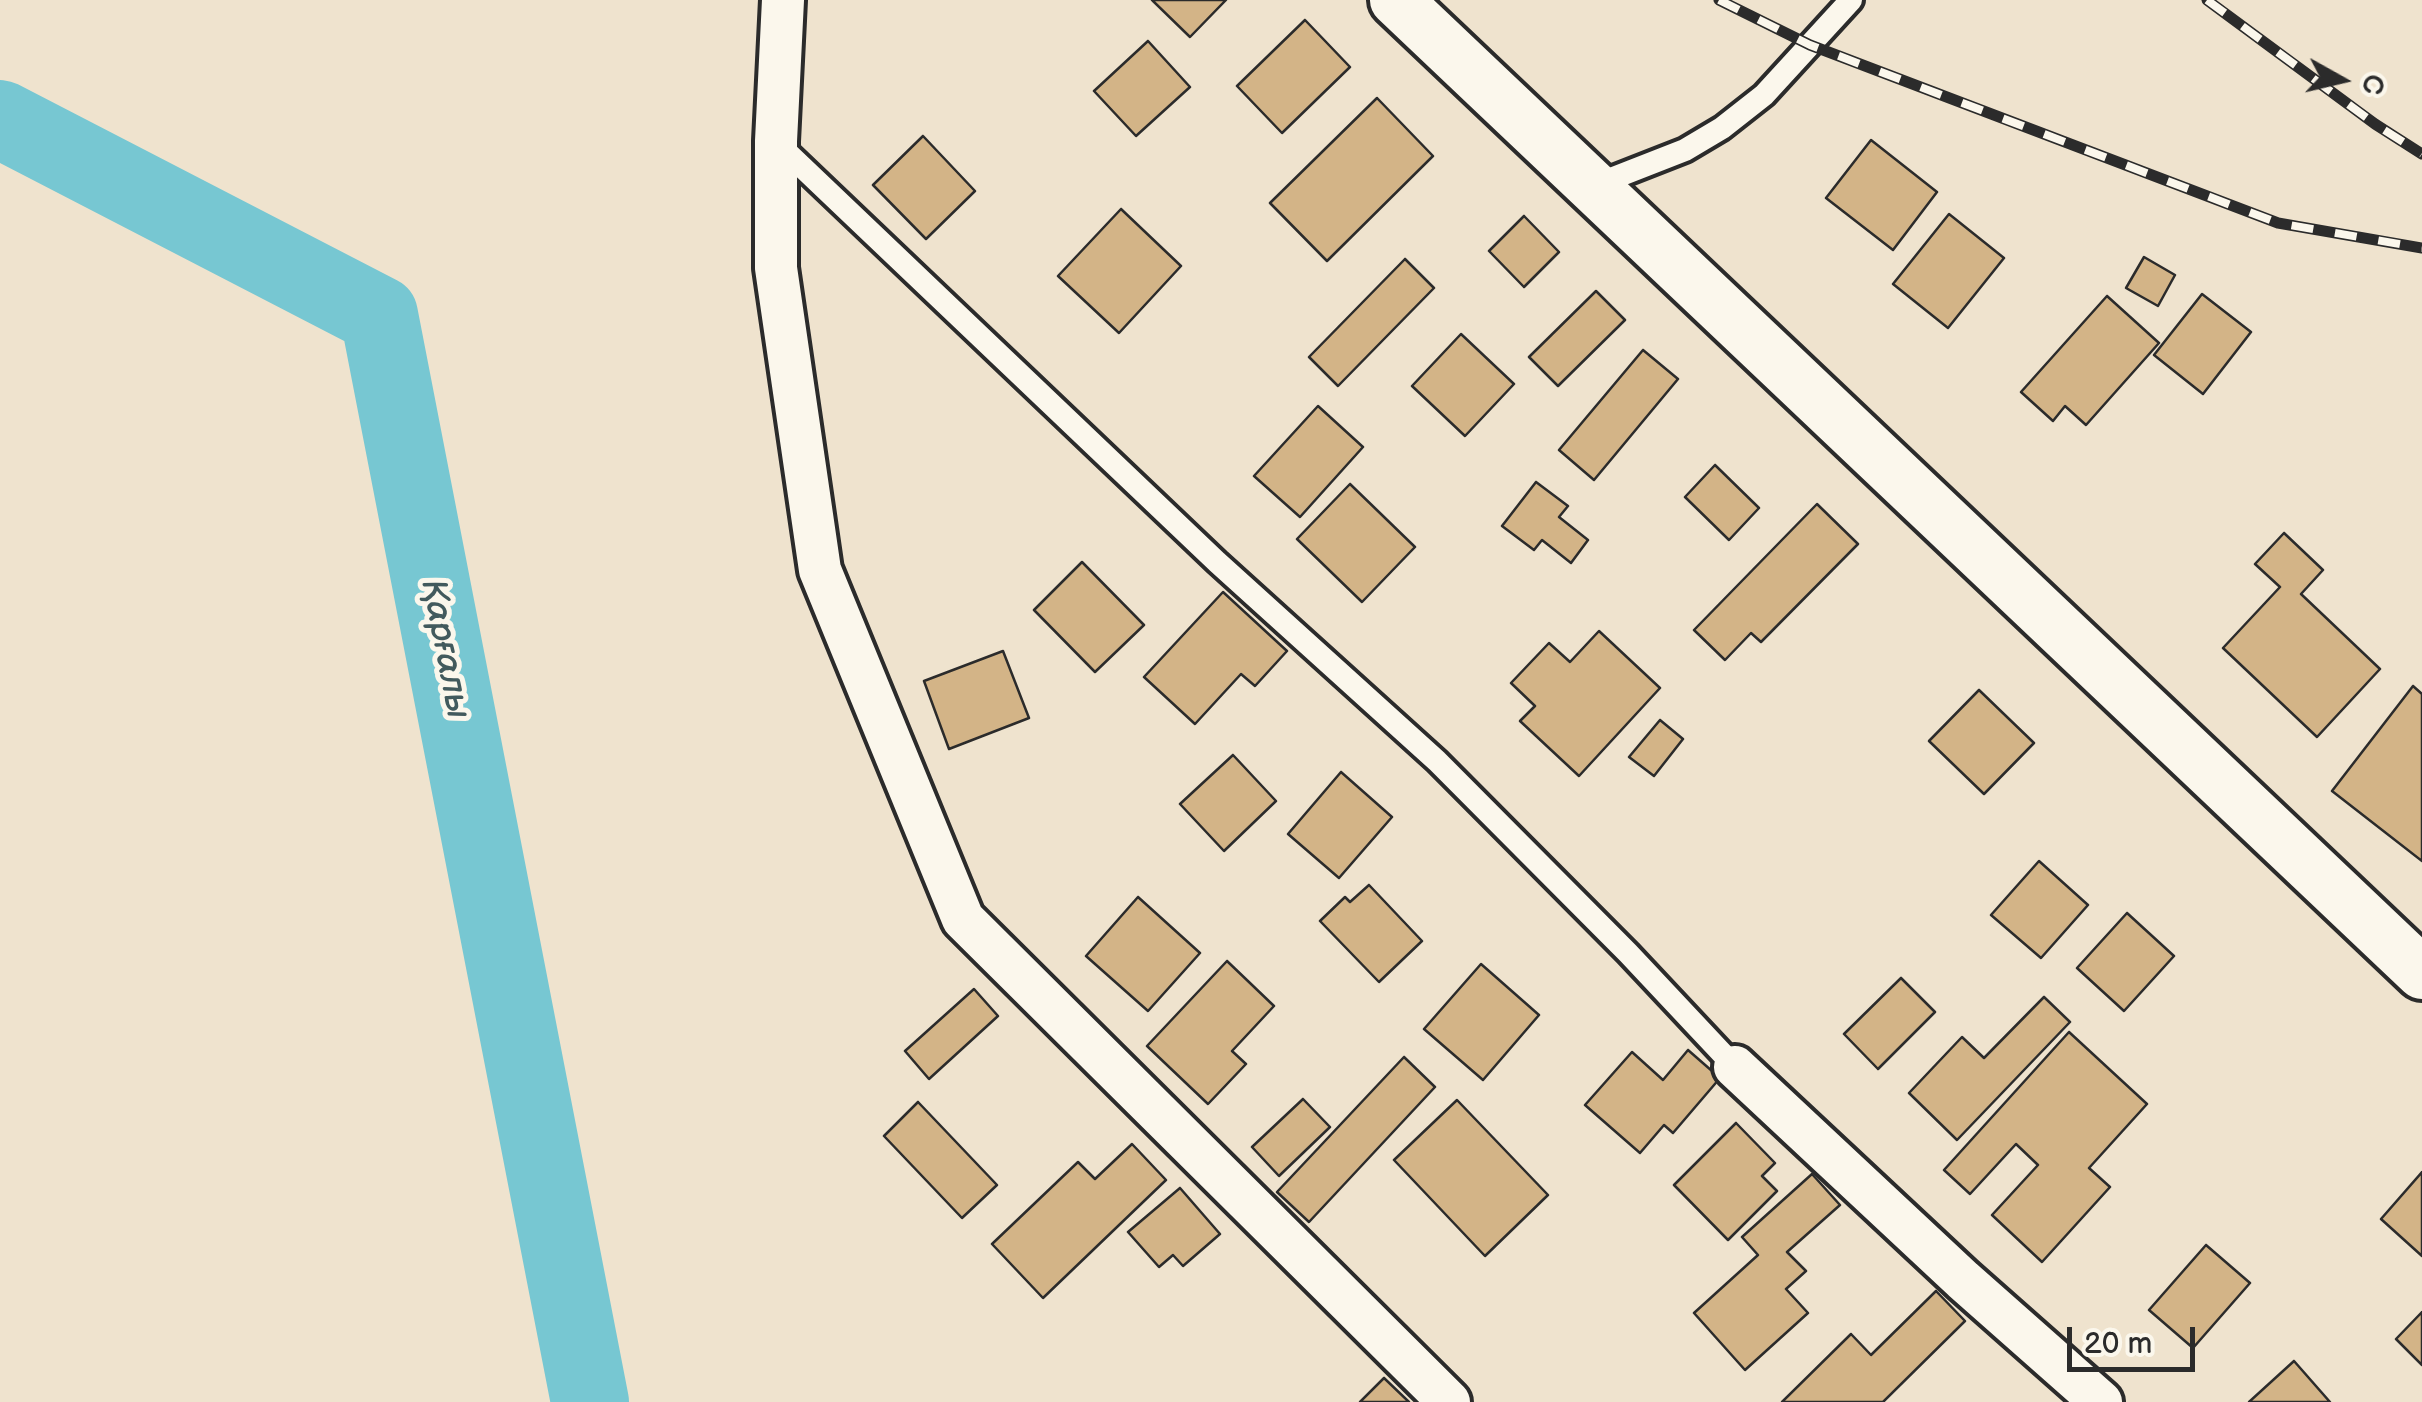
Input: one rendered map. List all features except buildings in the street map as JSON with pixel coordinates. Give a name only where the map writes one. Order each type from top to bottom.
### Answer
[{"type":"street","points":[[784,0],[776,141],[776,268],[820,570],[964,918],[1450,1402]]},
{"type":"street","points":[[1396,0],[2422,973]]},
{"type":"street","points":[[1736,1067],[1962,1280],[2101,1402]]},
{"type":"lane","points":[[1593,186],[1685,150],[1722,128],[1764,95],[1851,0]]},
{"type":"lane","points":[[776,141],[1217,562],[1438,762],[1736,1067]]},
{"type":"waterway","name":"Қарғалы","points":[[0,119],[379,315],[590,1402]]},
{"type":"railway","points":[[1719,0],[1810,45],[2278,223],[2422,248]]},
{"type":"railway","points":[[2207,0],[2422,154]]}]
